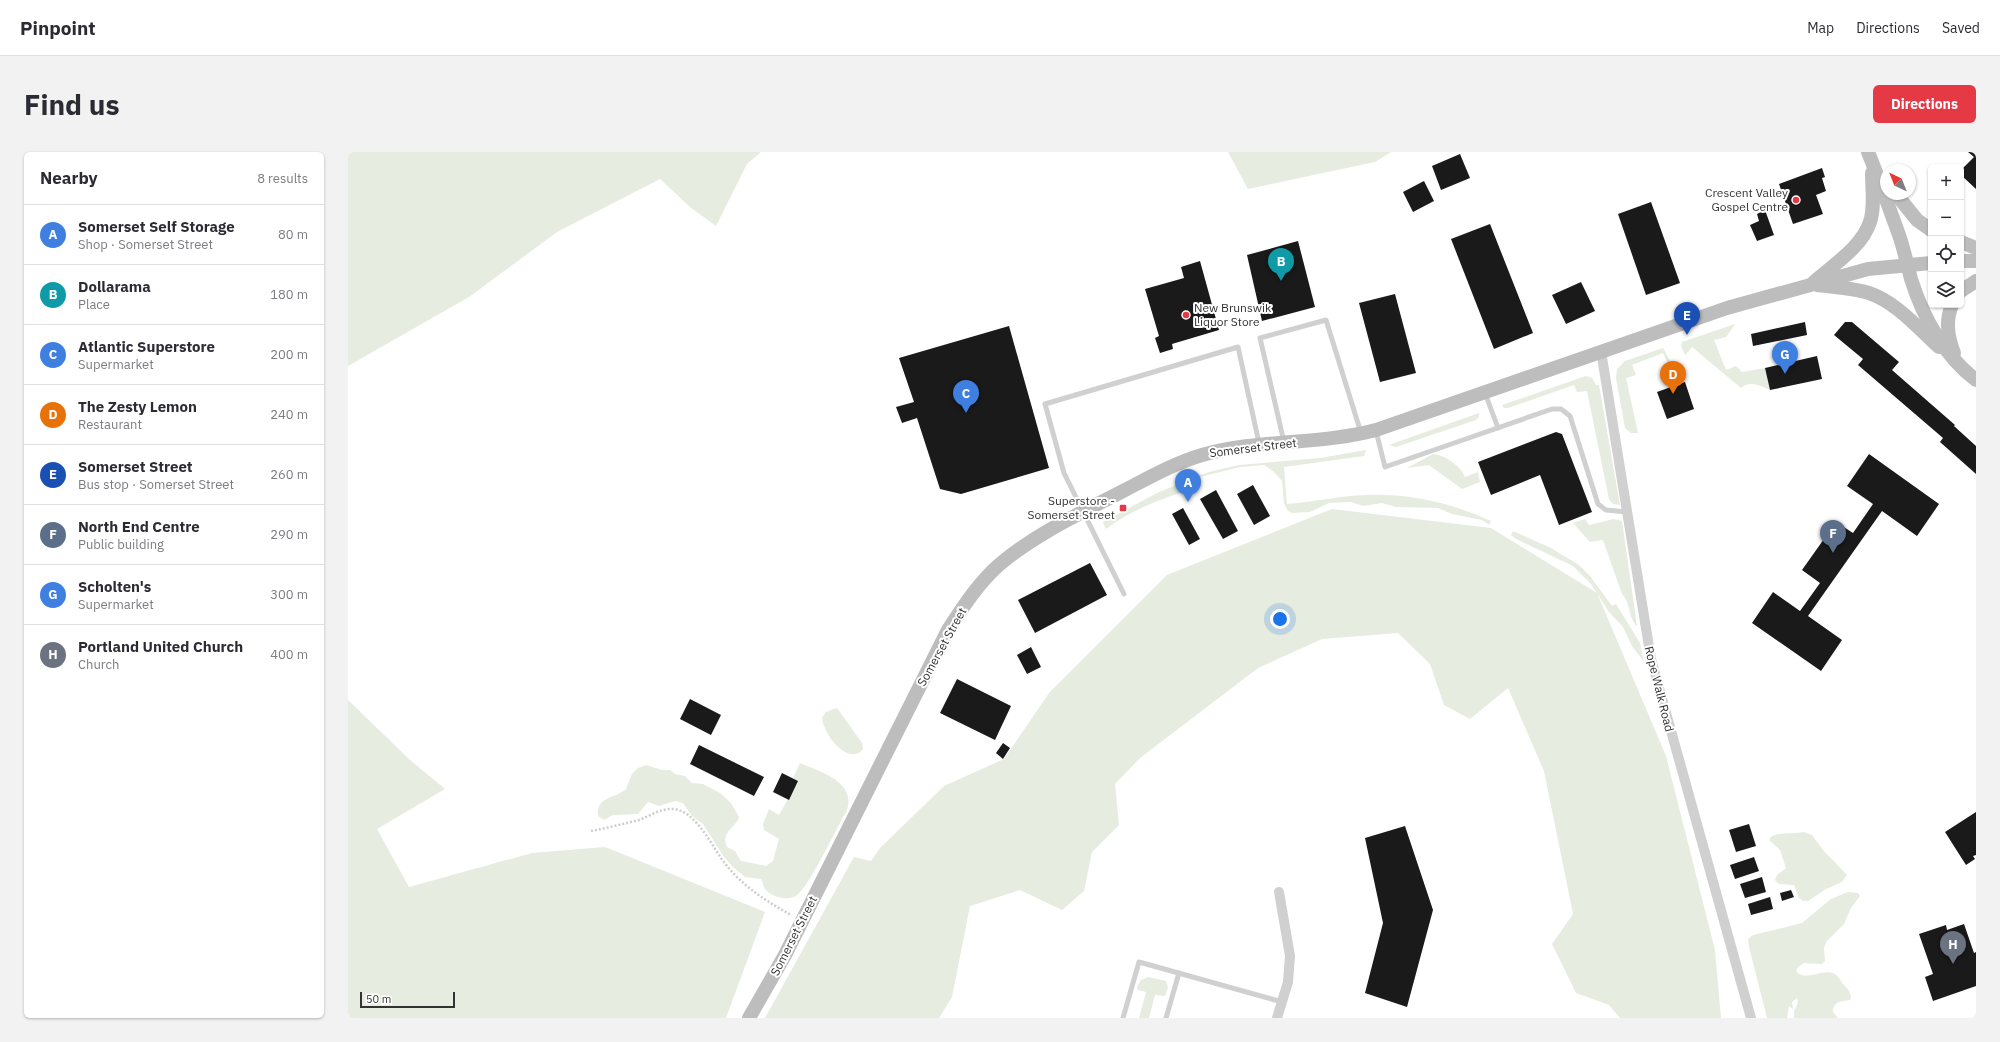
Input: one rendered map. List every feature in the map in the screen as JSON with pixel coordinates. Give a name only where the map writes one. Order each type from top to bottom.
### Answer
[{"type":"main road","points":[[1870,157],[1880,172]]},
{"type":"main road","points":[[1870,157],[1900,236],[1907,265],[1928,319],[1936,335],[1957,363]]},
{"type":"main road","points":[[1812,284],[1860,240],[1870,222],[1873,209],[1870,157]]},
{"type":"main road","points":[[1901,200],[1917,220],[1928,228]]},
{"type":"main road","points":[[1964,243],[1976,248]]},
{"type":"main road","points":[[1964,261],[1976,261]]},
{"type":"main road","name":"Somerset Street","points":[[749,1018],[766,991],[945,637],[961,610],[977,588],[1000,564],[1041,535],[1179,463],[1216,452],[1259,446],[1328,440],[1376,430],[1727,308],[1874,268],[1928,263]]},
{"type":"main road","points":[[1964,289],[1976,280]]},
{"type":"main road","points":[[1812,284],[1868,292],[1879,297],[1899,312],[1976,380]]},
{"type":"main road","points":[[1951,308],[1948,316],[1948,330],[1950,344],[1957,363]]},
{"type":"street","name":"Rope Walk Road","points":[[1601,352],[1647,640],[1658,690],[1751,1018]]},
{"type":"street","points":[[1277,1018],[1288,982],[1290,956],[1279,892]]},
{"type":"lane","points":[[1285,444],[1260,338],[1326,320],[1361,434]]},
{"type":"lane","points":[[1124,594],[1064,473],[1045,404],[1238,347],[1259,446]]},
{"type":"lane","points":[[1485,392],[1498,428]]},
{"type":"lane","points":[[1376,430],[1385,467],[1552,409],[1565,410],[1570,416],[1598,504],[1606,510],[1626,512]]},
{"type":"lane","points":[[1123,1018],[1139,962],[1282,1002]]},
{"type":"lane","points":[[1166,1018],[1179,973]]},
{"type":"path","points":[[591,831],[635,821],[666,809],[677,809],[688,816],[700,827],[721,859],[742,883],[766,900],[802,921]]},
{"type":"shaded area","points":[[348,152],[761,152],[747,164],[716,226],[690,207],[660,179],[557,232],[469,297],[348,366]]},
{"type":"shaded area","points":[[1228,152],[1391,152],[1375,162],[1248,189]]},
{"type":"shaded area","points":[[1735,324],[1726,337],[1714,340],[1726,370],[1736,366],[1742,372],[1765,368],[1770,390],[1752,384],[1748,384],[1741,388],[1692,347],[1685,355],[1681,346],[1682,342]]},
{"type":"shaded area","points":[[1663,348],[1670,361],[1667,362],[1663,353],[1632,365],[1636,375],[1626,378],[1638,433],[1631,433],[1625,428],[1616,378],[1617,369],[1625,361]]},
{"type":"shaded area","points":[[1586,376],[1592,378],[1596,385],[1599,385],[1620,505],[1613,504],[1609,499],[1587,391],[1577,392],[1574,385],[1508,408],[1504,408],[1502,405]]},
{"type":"shaded area","points":[[1479,413],[1479,417],[1476,420],[1396,447],[1389,445]]},
{"type":"shaded area","points":[[1366,450],[1364,456],[1284,467],[1287,504],[1356,496],[1398,496],[1430,500],[1446,504],[1491,521],[1489,525],[1482,520],[1452,514],[1438,508],[1396,507],[1382,503],[1363,506],[1351,502],[1329,503],[1310,512],[1292,513],[1288,511],[1284,503],[1282,481],[1274,472],[1264,465],[1240,467],[1196,478],[1199,486],[1139,509],[1106,529],[1103,522],[1159,492],[1209,472],[1239,465],[1320,458]]},
{"type":"shaded area","points":[[1433,454],[1442,456],[1452,462],[1460,469],[1465,477],[1478,472],[1480,482],[1462,489],[1429,465],[1407,468]]},
{"type":"shaded area","points":[[1332,509],[1491,528],[1597,593],[1666,756],[1715,950],[1721,1018],[1620,1018],[1609,1005],[1576,993],[1552,944],[1573,914],[1544,771],[1508,688],[1470,719],[1444,705],[1430,664],[1398,633],[1322,639],[1258,668],[1140,758],[1115,784],[1119,825],[1092,852],[1084,891],[1062,910],[1020,890],[970,906],[952,997],[939,1018],[765,1018],[854,857],[871,861],[880,848],[944,786],[1004,759],[1049,693],[1167,575]]},
{"type":"shaded area","points":[[1585,519],[1589,525],[1614,519],[1622,521],[1637,626],[1632,619],[1627,602],[1622,594],[1603,540],[1590,542],[1573,523]]},
{"type":"shaded area","points":[[1513,531],[1551,548],[1579,565],[1590,576],[1612,606],[1616,604],[1640,643],[1644,662],[1632,646],[1623,627],[1609,612],[1591,584],[1573,566],[1516,539],[1511,535]]},
{"type":"shaded area","points":[[348,700],[410,760],[445,789],[377,829],[409,887],[532,853],[605,847],[765,912],[726,1018],[348,1018]]},
{"type":"shaded area","points":[[837,708],[862,743],[863,749],[859,753],[846,753],[840,749],[826,731],[822,718],[826,712]]},
{"type":"shaded area","points":[[800,763],[834,779],[846,792],[848,800],[847,810],[823,855],[809,880],[794,897],[777,897],[765,889],[761,879],[745,877],[733,867],[724,857],[703,824],[692,816],[683,803],[675,801],[659,806],[648,802],[638,814],[613,815],[604,820],[598,816],[598,810],[603,801],[626,789],[632,774],[638,768],[646,765],[662,770],[670,770],[675,774],[685,776],[692,783],[703,784],[720,793],[731,803],[739,817],[727,834],[725,842],[727,847],[735,851],[741,861],[766,866],[773,861],[779,839],[764,830],[763,824],[769,809],[779,815],[789,799],[798,781],[793,778]]},
{"type":"shaded area","points":[[1804,832],[1812,835],[1823,850],[1847,875],[1842,882],[1826,889],[1808,901],[1803,901],[1799,898],[1794,885],[1779,884],[1775,880],[1777,875],[1786,868],[1780,850],[1770,841],[1772,836]]},
{"type":"shaded area","points":[[1848,892],[1858,893],[1860,896],[1851,908],[1844,924],[1826,942],[1824,948],[1825,961],[1822,964],[1804,963],[1798,967],[1796,971],[1804,976],[1825,972],[1835,974],[1849,991],[1851,997],[1850,1000],[1836,1003],[1833,1012],[1838,1018],[1794,1018],[1794,1012],[1798,1002],[1797,998],[1792,1002],[1793,1009],[1789,1006],[1787,1018],[1767,1018],[1748,939],[1753,935],[1802,923],[1831,899]]},
{"type":"shaded area","points":[[1148,977],[1166,981],[1168,988],[1165,996],[1155,995],[1149,1018],[1139,1018],[1146,992],[1138,990],[1137,987],[1141,980]]},
{"type":"building","points":[[1968,152],[1976,152],[1976,189],[1964,178],[1964,167],[1974,157]]},
{"type":"building","points":[[1460,154],[1470,178],[1441,190],[1432,166]]},
{"type":"building","points":[[1822,168],[1825,177],[1822,178],[1826,191],[1816,195],[1823,214],[1793,224],[1779,184]]},
{"type":"building","points":[[1424,181],[1434,201],[1413,212],[1403,192]]},
{"type":"building","points":[[1651,202],[1680,283],[1646,295],[1618,214]]},
{"type":"building","points":[[1765,210],[1774,235],[1757,241],[1750,225],[1759,221],[1757,214]]},
{"type":"building","points":[[1490,224],[1533,333],[1494,349],[1451,239]]},
{"type":"building","points":[[1298,241],[1315,307],[1262,321],[1247,255]]},
{"type":"building","points":[[1200,261],[1219,330],[1172,344],[1173,349],[1160,353],[1155,338],[1159,336],[1145,289],[1184,278],[1181,267]]},
{"type":"building","points":[[1581,282],[1595,311],[1566,324],[1552,295]]},
{"type":"building","points":[[1395,294],[1416,373],[1380,382],[1359,303]]},
{"type":"building","points":[[1805,322],[1807,335],[1753,346],[1751,334]]},
{"type":"building","points":[[1845,322],[1852,322],[1899,362],[1892,370],[1955,425],[1954,426],[1976,446],[1976,474],[1940,442],[1943,438],[1858,365],[1863,359],[1834,335]]},
{"type":"building","points":[[1009,326],[1049,468],[961,494],[940,489],[917,418],[902,423],[896,407],[914,402],[899,358]]},
{"type":"building","points":[[1817,356],[1822,379],[1770,390],[1765,368]]},
{"type":"building","points":[[1685,382],[1694,409],[1667,419],[1657,392]]},
{"type":"building","points":[[1556,432],[1562,434],[1592,512],[1559,525],[1540,475],[1491,495],[1478,462]]},
{"type":"building","points":[[1869,454],[1939,504],[1917,536],[1882,511],[1808,616],[1842,640],[1821,671],[1752,623],[1773,592],[1800,611],[1820,583],[1802,570],[1836,522],[1853,533],[1873,504],[1847,486]]},
{"type":"building","points":[[1253,485],[1270,516],[1254,525],[1237,494]]},
{"type":"building","points":[[1216,490],[1238,531],[1223,539],[1200,499]]},
{"type":"building","points":[[1183,508],[1200,539],[1189,545],[1172,514]]},
{"type":"building","points":[[1090,563],[1107,595],[1035,633],[1018,600]]},
{"type":"building","points":[[1031,647],[1041,667],[1027,674],[1017,655]]},
{"type":"building","points":[[957,679],[1011,706],[995,740],[940,713]]},
{"type":"building","points":[[690,699],[721,715],[711,735],[680,719]]},
{"type":"building","points":[[1003,743],[1010,748],[1003,759],[996,753]]},
{"type":"building","points":[[699,745],[764,777],[754,796],[690,764]]},
{"type":"building","points":[[782,773],[798,781],[789,800],[773,792]]},
{"type":"building","points":[[1976,812],[1976,855],[1973,856],[1975,859],[1966,865],[1945,832]]},
{"type":"building","points":[[1749,824],[1756,846],[1736,852],[1729,830]]},
{"type":"building","points":[[1405,826],[1433,910],[1407,1007],[1365,993],[1383,923],[1365,838]]},
{"type":"building","points":[[1754,857],[1759,871],[1735,879],[1730,865]]},
{"type":"building","points":[[1762,877],[1766,892],[1745,898],[1740,884]]},
{"type":"building","points":[[1791,890],[1794,897],[1782,901],[1780,893]]},
{"type":"building","points":[[1770,897],[1773,909],[1751,915],[1748,904]]},
{"type":"building","points":[[1964,924],[1974,953],[1976,952],[1976,986],[1933,1001],[1925,977],[1933,974],[1919,934],[1946,925],[1947,930]]},
{"type":"place","name":"Crescent Valley Gospel Centre","points":[[1796,200]]},
{"type":"place","name":"Dollarama","points":[[1281,281]]},
{"type":"place","name":"New Brunswik Liquor Store","points":[[1186,315]]},
{"type":"place","name":"Somerset Street","points":[[1687,335]]},
{"type":"place","name":"Scholten's","points":[[1785,374]]},
{"type":"place","name":"The Zesty Lemon","points":[[1673,394]]},
{"type":"place","name":"Atlantic Superstore","points":[[966,413]]},
{"type":"place","name":"Somerset Self Storage","points":[[1188,502]]},
{"type":"place","name":"Superstore - Somerset Street","points":[[1123,508]]},
{"type":"place","name":"North End Centre","points":[[1833,553]]},
{"type":"place","name":"Portland United Church","points":[[1953,964]]}]
